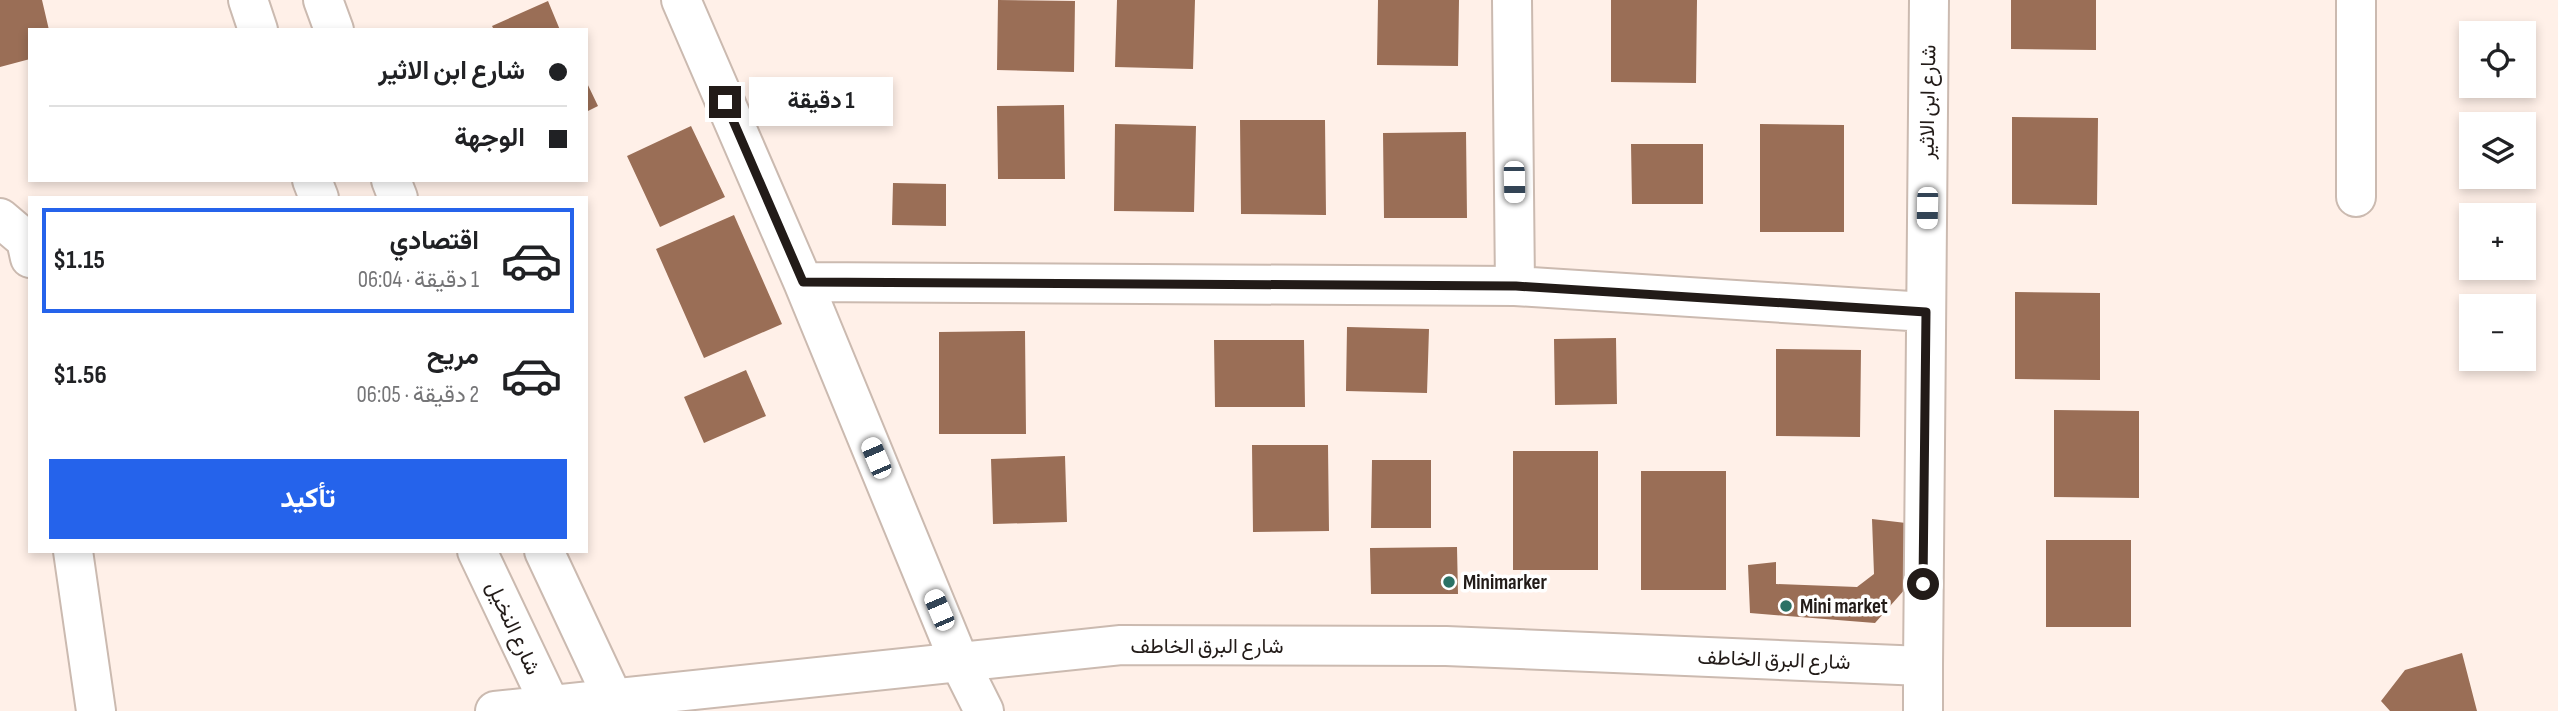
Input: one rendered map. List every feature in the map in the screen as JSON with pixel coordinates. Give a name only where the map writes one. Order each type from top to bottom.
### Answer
[{"type":"street","points":[[248,0],[257,28]]},
{"type":"street","points":[[323,0],[333,28]]},
{"type":"street","points":[[681,0],[803,282],[960,661],[984,711]]},
{"type":"street","points":[[1512,0],[1516,286]]},
{"type":"street","name":"شارع ابن الاثير","points":[[1923,711],[1929,0]]},
{"type":"street","points":[[2356,0],[2356,197]]},
{"type":"street","points":[[0,218],[26,240],[28,249]]},
{"type":"street","points":[[803,282],[1516,286],[1926,312]]},
{"type":"street","points":[[74,553],[96,711]]},
{"type":"street","name":"شارع النخيل","points":[[478,553],[551,708]]},
{"type":"street","points":[[545,553],[616,704]]},
{"type":"street","name":"شارع البرق الخاطف","points":[[495,711],[616,704],[960,661],[1121,645],[1446,646],[1923,666]]},
{"type":"building","points":[[0,0],[42,0],[49,28],[28,28],[28,60],[0,67]]},
{"type":"building","points":[[998,0],[1075,1],[1074,72],[997,70]]},
{"type":"building","points":[[1117,0],[1195,0],[1193,69],[1115,67]]},
{"type":"building","points":[[1378,0],[1459,0],[1458,66],[1377,65]]},
{"type":"building","points":[[1611,0],[1697,0],[1696,83],[1611,82]]},
{"type":"building","points":[[2011,0],[2096,0],[2096,50],[2011,49]]},
{"type":"building","points":[[548,1],[559,28],[493,28],[492,26]]},
{"type":"building","points":[[588,85],[598,106],[588,111]]},
{"type":"building","points":[[1064,105],[1065,179],[998,179],[997,106]]},
{"type":"building","points":[[2012,117],[2098,118],[2097,205],[2012,204]]},
{"type":"building","points":[[1240,120],[1325,120],[1326,215],[1241,214]]},
{"type":"building","points":[[1115,124],[1196,126],[1194,212],[1114,211]]},
{"type":"building","points":[[1760,124],[1844,125],[1844,232],[1760,232]]},
{"type":"building","points":[[691,126],[725,197],[660,227],[627,156]]},
{"type":"building","points":[[1466,132],[1467,218],[1384,218],[1383,133]]},
{"type":"building","points":[[1631,144],[1703,144],[1703,204],[1632,204]]},
{"type":"building","points":[[893,183],[946,184],[946,226],[892,225]]},
{"type":"building","points":[[734,215],[782,324],[704,358],[656,249]]},
{"type":"building","points":[[2015,292],[2100,293],[2100,380],[2015,379]]},
{"type":"building","points":[[1347,327],[1429,329],[1427,393],[1346,391]]},
{"type":"building","points":[[1025,331],[1026,434],[939,434],[939,332]]},
{"type":"building","points":[[1616,338],[1617,404],[1555,405],[1554,339]]},
{"type":"building","points":[[1214,340],[1304,340],[1305,407],[1215,407]]},
{"type":"building","points":[[1776,349],[1861,350],[1860,437],[1776,436]]},
{"type":"building","points":[[746,370],[766,416],[704,443],[684,397]]},
{"type":"building","points":[[2054,410],[2139,411],[2139,498],[2054,497]]},
{"type":"building","points":[[1252,445],[1328,445],[1329,531],[1253,532]]},
{"type":"building","points":[[1513,451],[1598,451],[1598,570],[1513,570]]},
{"type":"building","points":[[1065,456],[1067,522],[993,524],[991,459]]},
{"type":"building","points":[[1372,460],[1431,460],[1431,528],[1371,528]]},
{"type":"building","points":[[1641,471],[1726,471],[1726,590],[1641,590]]},
{"type":"building","points":[[1872,519],[1906,523],[1906,588],[1875,623],[1750,613],[1748,565],[1776,562],[1776,584],[1857,587],[1874,574]]},
{"type":"building","points":[[2046,540],[2131,540],[2131,627],[2046,627]]},
{"type":"building","points":[[1457,547],[1458,594],[1371,594],[1370,548]]},
{"type":"building","points":[[2462,653],[2477,711],[2390,711],[2381,701],[2405,670]]},
{"type":"place","name":"Minimarker","points":[[1449,582]]},
{"type":"place","name":"Mini market","points":[[1786,606]]},
{"type":"route","points":[[725,102],[803,282],[1516,286],[1926,312],[1923,584]]}]
